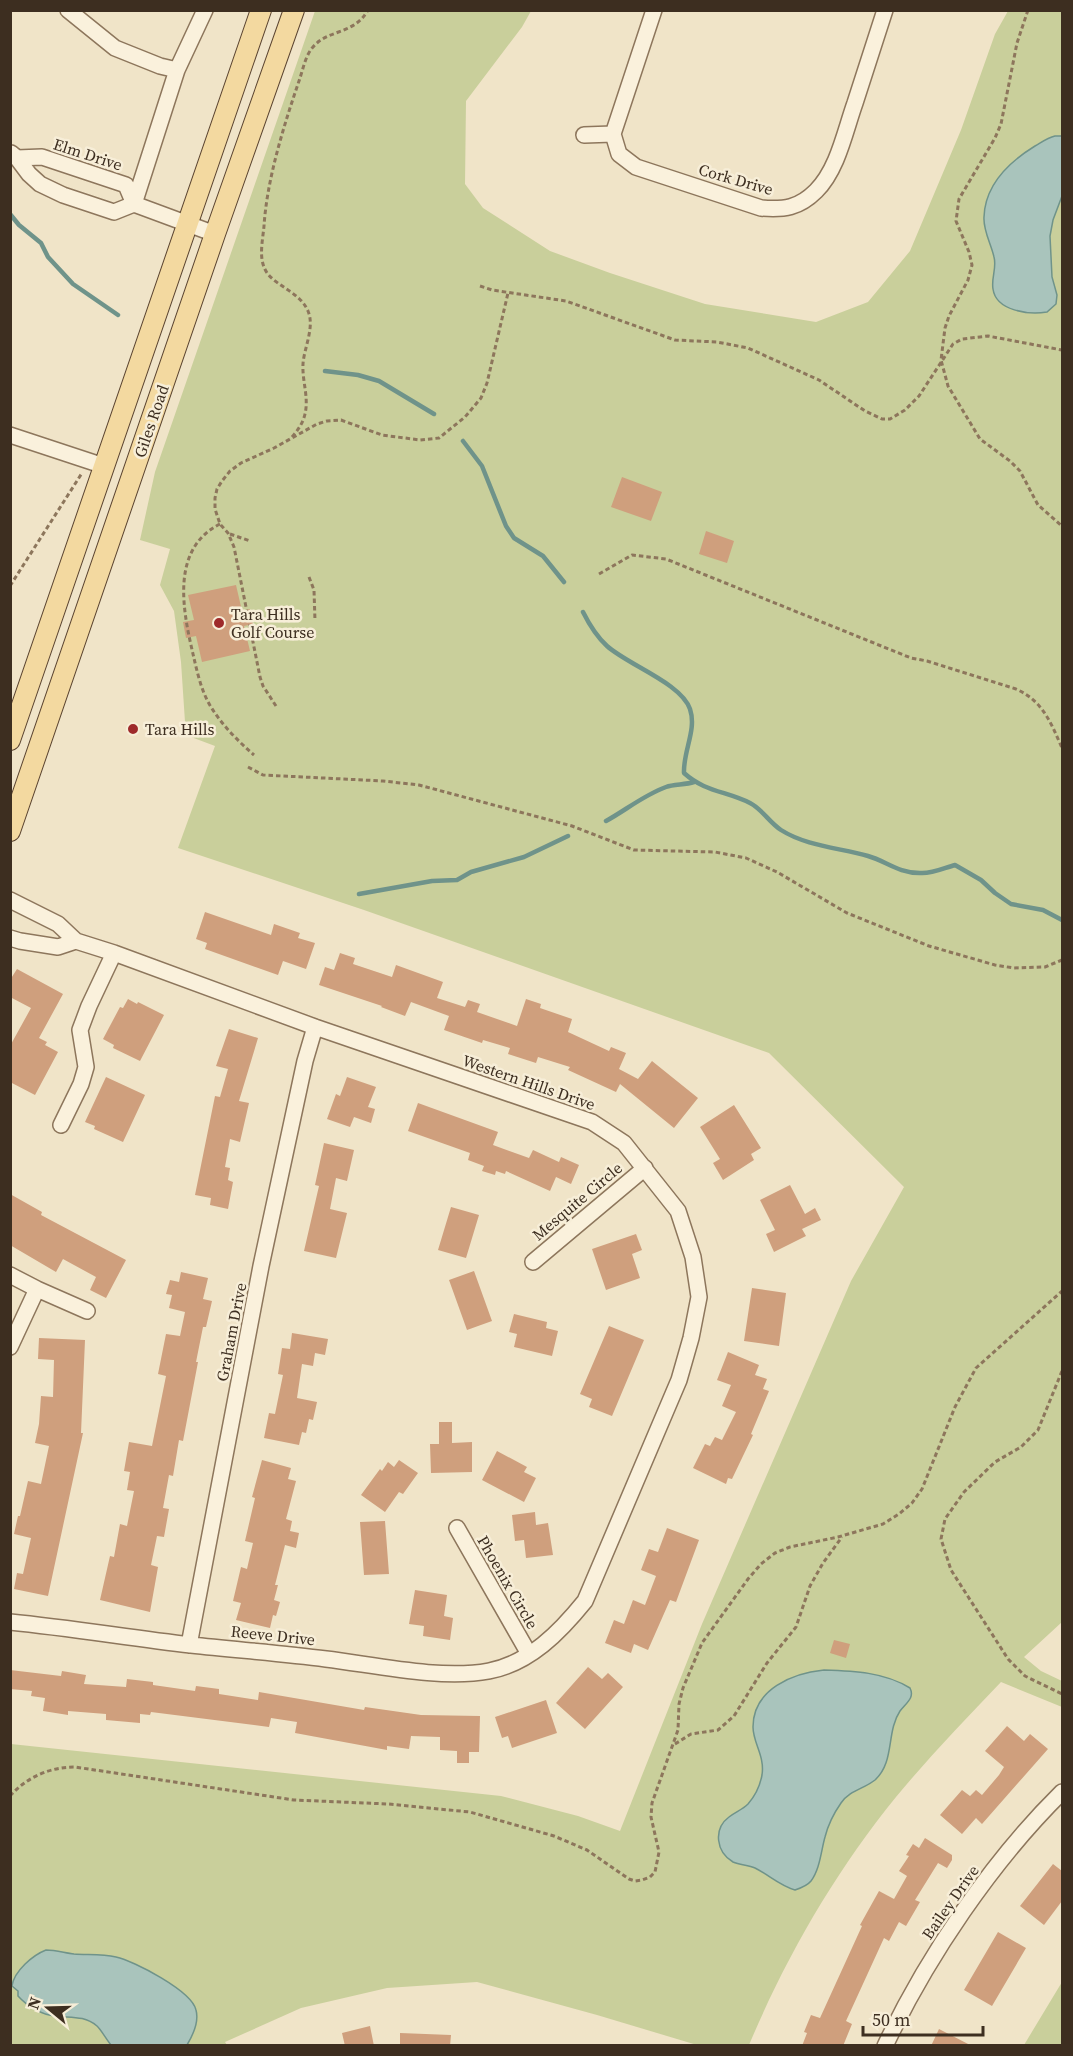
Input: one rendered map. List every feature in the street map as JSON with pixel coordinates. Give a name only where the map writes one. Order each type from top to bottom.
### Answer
[{"type":"main road","name":"Giles Road","points":[[10,740],[97,464],[187,225],[261,10]]},
{"type":"main road","name":"Giles Road","points":[[10,831],[294,10]]},
{"type":"street","points":[[68,10],[115,48],[160,66],[177,70]]},
{"type":"street","points":[[205,10],[177,70],[134,204],[215,234]]},
{"type":"street","points":[[584,135],[613,134],[654,10]]},
{"type":"street","name":"Cork Drive","points":[[613,134],[619,154],[636,167],[761,208],[783,210],[802,202],[817,190],[831,170],[885,10]]},
{"type":"street","name":"Elm Drive","points":[[14,155],[42,157],[126,185],[134,204],[114,212],[63,195],[40,184],[14,155]]},
{"type":"street","points":[[10,435],[97,464]]},
{"type":"street","name":"Western Hills Drive","points":[[10,900],[58,924],[76,941],[315,1027],[592,1122],[624,1143],[678,1211],[693,1257],[699,1297],[691,1338],[679,1380],[585,1601],[560,1631],[546,1644],[529,1654]]},
{"type":"street","name":"Western Hills Drive","points":[[10,938],[58,947],[76,941]]},
{"type":"street","points":[[61,1125],[81,1084],[86,1068],[80,1030],[88,1006],[114,953]]},
{"type":"street","name":"Graham Drive","points":[[189,1645],[261,1266],[305,1062],[315,1027]]},
{"type":"street","name":"Mesquite Circle","points":[[532,1262],[645,1168]]},
{"type":"street","points":[[10,1275],[87,1311]]},
{"type":"street","points":[[10,1347],[37,1289]]},
{"type":"street","name":"Phoenix Circle","points":[[457,1528],[529,1654]]},
{"type":"street","name":"Reeve Drive","points":[[10,1622],[405,1670],[458,1673],[489,1671],[514,1663],[529,1654]]},
{"type":"street","name":"Bailey Drive","points":[[885,2046],[928,1966],[970,1902],[1010,1851],[1062,1792]]},
{"type":"path","points":[[291,439],[305,414],[307,400],[303,368],[310,324],[309,313],[303,301],[270,276],[264,267],[264,223],[269,195],[282,137],[307,56],[320,41],[353,27],[368,10]]},
{"type":"path","points":[[1028,10],[1017,43],[1001,124],[958,199],[956,221],[972,265],[968,280],[945,328],[941,360],[948,386],[980,439],[1020,471],[1038,505],[1062,525]]},
{"type":"path","points":[[480,286],[566,301],[675,340],[731,344],[748,348],[819,380],[865,411],[882,419],[890,419],[905,410],[918,396],[952,344],[962,339],[988,336],[1062,350]]},
{"type":"path","points":[[276,706],[263,686],[260,676],[234,547],[228,533],[220,524],[215,498],[217,489],[226,476],[241,464],[317,424],[334,420],[352,423],[382,435],[420,440],[439,438],[445,434],[465,417],[481,398],[487,383],[508,292]]},
{"type":"path","points":[[10,586],[97,464]]},
{"type":"path","points":[[220,524],[206,534],[189,559],[184,573],[183,604],[198,673],[209,704],[229,730],[254,755]]},
{"type":"path","points":[[228,533],[250,541]]},
{"type":"path","points":[[599,574],[632,555],[666,559],[911,657],[1016,689],[1028,694],[1044,710],[1062,748]]},
{"type":"path","points":[[309,577],[314,590],[315,621]]},
{"type":"path","points":[[248,767],[263,775],[383,780],[426,786],[572,826],[634,850],[715,852],[746,858],[777,872],[847,913],[929,946],[995,965],[1014,968],[1045,967],[1062,960]]},
{"type":"path","points":[[10,1796],[24,1783],[47,1770],[75,1767],[294,1800],[455,1809],[554,1836],[586,1850],[629,1879],[635,1881],[650,1877],[655,1872],[659,1852],[651,1817],[652,1803],[678,1730],[679,1704],[683,1688],[702,1643],[748,1579],[775,1553],[790,1547],[843,1536],[882,1524],[912,1503],[922,1489],[955,1407],[976,1368],[1062,1291]]},
{"type":"path","points":[[1062,1371],[1038,1430],[1021,1447],[995,1462],[964,1492],[945,1519],[941,1539],[951,1570],[1008,1659],[1025,1676],[1062,1694]]},
{"type":"path","points":[[673,1745],[691,1734],[718,1730],[734,1716],[767,1663],[796,1627],[810,1586],[823,1563],[843,1536]]},
{"type":"green space","name":"Tara Hills Golf Course","points":[[315,11],[531,11],[522,27],[466,101],[465,184],[483,208],[550,251],[610,273],[705,304],[816,322],[868,302],[910,251],[961,130],[995,34],[1008,11],[1062,11],[1062,1622],[1024,1657],[1041,1671],[1062,1681],[1062,1707],[1001,1682],[947,1739],[896,1797],[832,1885],[779,1980],[749,2045],[697,2045],[477,1982],[387,1988],[301,2008],[225,2042],[227,2045],[11,2046],[11,1744],[501,1796],[578,1816],[620,1831],[702,1624],[851,1281],[904,1187],[769,1053],[364,910],[178,848],[215,746],[191,737],[185,722],[181,662],[174,611],[160,585],[170,549],[140,540],[155,472]]},
{"type":"green space","points":[[1062,1982],[1062,2045],[1024,2045]]},
{"type":"water","points":[[1055,136],[1062,136],[1062,196],[1050,236],[1056,304],[1047,312],[1023,312],[1007,307],[995,296],[993,285],[995,261],[984,222],[985,205],[1000,175],[1016,159]]},
{"type":"water","points":[[824,1670],[858,1672],[890,1679],[910,1688],[911,1695],[896,1719],[888,1756],[881,1773],[871,1783],[849,1795],[841,1803],[828,1828],[814,1876],[808,1884],[795,1890],[755,1868],[727,1858],[720,1847],[719,1834],[724,1822],[751,1801],[760,1783],[762,1762],[753,1727],[760,1702],[767,1693],[788,1679]]},
{"type":"water","points":[[46,1950],[116,1957],[136,1964],[174,1986],[192,2002],[196,2010],[195,2028],[187,2045],[111,2045],[92,2022],[50,2015],[30,2006],[18,1996],[18,1991],[12,1986],[16,1975],[25,1964]]},
{"type":"building","points":[[622,477],[662,492],[651,521],[611,507]]},
{"type":"building","points":[[706,531],[734,541],[727,563],[699,554]]},
{"type":"building","name":"Tara Hills Golf Course","points":[[236,585],[242,611],[250,609],[253,624],[244,626],[250,651],[202,662],[196,636],[186,638],[183,622],[194,620],[188,595]]},
{"type":"building","points":[[205,912],[271,935],[274,924],[300,933],[298,938],[315,943],[306,969],[283,961],[278,975],[205,949],[207,943],[196,939]]},
{"type":"building","points":[[340,953],[355,958],[353,964],[392,977],[396,965],[443,982],[437,998],[465,1007],[468,1000],[480,1004],[477,1012],[517,1026],[526,999],[541,1004],[540,1008],[572,1019],[568,1032],[609,1051],[611,1047],[626,1053],[619,1069],[638,1079],[652,1061],[698,1098],[674,1128],[620,1084],[616,1092],[568,1070],[570,1067],[538,1057],[536,1063],[508,1054],[510,1048],[483,1040],[482,1043],[444,1030],[449,1016],[411,1002],[405,1016],[319,985],[325,967],[334,970]]},
{"type":"building","points":[[17,969],[63,994],[39,1038],[47,1042],[45,1045],[58,1052],[35,1095],[10,1082],[10,1046],[31,1008],[10,997],[10,980]]},
{"type":"building","points":[[128,999],[164,1015],[140,1061],[113,1048],[114,1045],[103,1039],[120,1007],[123,1008]]},
{"type":"building","points":[[229,1029],[258,1038],[239,1101],[249,1103],[240,1142],[230,1139],[225,1167],[230,1168],[228,1180],[233,1182],[228,1209],[210,1205],[211,1198],[195,1195],[215,1096],[220,1097],[228,1069],[216,1066]]},
{"type":"building","points":[[106,1077],[145,1095],[123,1142],[94,1129],[95,1126],[85,1122]]},
{"type":"building","points":[[347,1077],[376,1087],[368,1107],[375,1109],[371,1123],[354,1117],[350,1127],[327,1119],[336,1094],[340,1096]]},
{"type":"building","points":[[418,1103],[498,1132],[493,1145],[529,1158],[533,1150],[559,1162],[561,1157],[579,1165],[571,1184],[556,1177],[550,1191],[506,1171],[505,1174],[496,1171],[495,1175],[482,1171],[484,1166],[468,1160],[470,1153],[408,1131]]},
{"type":"building","points":[[734,1105],[761,1148],[751,1154],[754,1160],[723,1180],[713,1163],[720,1159],[700,1127]]},
{"type":"building","points":[[324,1143],[354,1150],[347,1181],[336,1178],[330,1209],[347,1213],[336,1258],[304,1251],[319,1186],[315,1185]]},
{"type":"building","points":[[790,1185],[805,1214],[815,1208],[821,1220],[802,1229],[806,1236],[774,1252],[766,1234],[775,1230],[760,1200]]},
{"type":"building","points":[[10,1194],[42,1212],[41,1215],[126,1260],[106,1298],[90,1290],[96,1277],[63,1259],[56,1272],[10,1245]]},
{"type":"building","points":[[451,1207],[479,1215],[466,1258],[438,1250]]},
{"type":"building","points":[[636,1234],[642,1250],[632,1254],[640,1278],[606,1290],[592,1249]]},
{"type":"building","points":[[474,1271],[492,1321],[467,1330],[449,1280]]},
{"type":"building","points":[[181,1272],[208,1278],[203,1299],[212,1301],[206,1327],[203,1327],[183,1441],[179,1440],[173,1476],[169,1475],[163,1508],[169,1509],[164,1537],[157,1536],[151,1565],[158,1567],[150,1612],[100,1600],[110,1556],[114,1557],[120,1524],[127,1526],[134,1491],[127,1490],[130,1472],[124,1471],[129,1442],[152,1446],[166,1376],[158,1374],[166,1334],[180,1336],[185,1312],[169,1308],[172,1295],[166,1294],[170,1280],[179,1282]]},
{"type":"building","points":[[752,1288],[786,1293],[779,1346],[744,1341]]},
{"type":"building","points":[[514,1314],[547,1322],[546,1328],[558,1331],[552,1356],[514,1347],[517,1334],[509,1332]]},
{"type":"building","points":[[609,1326],[644,1340],[612,1416],[589,1407],[592,1399],[580,1394]]},
{"type":"building","points":[[292,1333],[328,1339],[325,1355],[315,1353],[313,1366],[302,1364],[297,1398],[317,1402],[313,1420],[309,1419],[306,1433],[302,1432],[299,1445],[264,1438],[269,1413],[275,1414],[283,1375],[278,1374],[282,1348],[290,1349]]},
{"type":"building","points":[[39,1338],[85,1340],[81,1433],[83,1433],[48,1596],[14,1589],[17,1573],[23,1574],[31,1538],[14,1534],[18,1516],[20,1516],[28,1481],[41,1484],[49,1446],[35,1443],[41,1396],[53,1397],[54,1360],[38,1359]]},
{"type":"building","points":[[728,1352],[759,1365],[755,1375],[767,1379],[763,1389],[769,1391],[751,1434],[753,1435],[732,1479],[728,1478],[726,1484],[693,1468],[705,1444],[710,1446],[715,1437],[722,1440],[736,1412],[722,1406],[731,1385],[717,1380]]},
{"type":"building","points":[[439,1422],[452,1422],[452,1443],[472,1442],[472,1472],[431,1473],[430,1444],[439,1444]]},
{"type":"building","points":[[497,1451],[527,1467],[524,1472],[536,1478],[524,1502],[482,1480]]},
{"type":"building","points":[[262,1460],[291,1468],[288,1479],[296,1481],[286,1519],[292,1521],[290,1531],[299,1533],[296,1548],[285,1545],[275,1585],[278,1585],[274,1600],[280,1602],[276,1616],[273,1615],[270,1628],[236,1620],[241,1603],[233,1601],[241,1567],[247,1569],[253,1543],[245,1541],[255,1498],[252,1497]]},
{"type":"building","points":[[399,1460],[418,1473],[403,1494],[399,1492],[385,1512],[361,1495],[380,1469],[382,1471],[388,1462],[394,1467]]},
{"type":"building","points":[[535,1512],[536,1525],[548,1523],[553,1555],[526,1558],[524,1540],[515,1541],[512,1515]]},
{"type":"building","points":[[385,1521],[389,1574],[364,1575],[360,1522]]},
{"type":"building","points":[[667,1528],[699,1540],[676,1602],[670,1600],[648,1650],[634,1644],[631,1653],[605,1643],[614,1620],[624,1624],[633,1600],[645,1605],[656,1576],[641,1570],[649,1549],[658,1552]]},
{"type":"building","points":[[415,1590],[447,1595],[444,1616],[453,1618],[450,1640],[423,1636],[424,1626],[409,1624]]},
{"type":"building","points":[[834,1640],[850,1644],[846,1658],[830,1653]]},
{"type":"building","points":[[588,1667],[602,1679],[608,1673],[623,1687],[585,1729],[556,1703]]},
{"type":"building","points":[[10,1670],[61,1676],[62,1671],[86,1675],[84,1684],[126,1687],[127,1679],[195,1691],[196,1686],[219,1689],[219,1694],[258,1700],[259,1692],[364,1710],[365,1707],[421,1715],[480,1716],[479,1752],[469,1752],[469,1763],[457,1763],[457,1751],[440,1750],[440,1737],[411,1736],[409,1749],[387,1746],[387,1750],[295,1733],[297,1722],[271,1718],[269,1727],[151,1712],[150,1715],[140,1714],[140,1723],[106,1720],[106,1714],[68,1711],[68,1715],[43,1711],[45,1698],[31,1696],[32,1691],[10,1689]]},
{"type":"building","points":[[546,1700],[557,1733],[512,1748],[508,1736],[502,1738],[495,1717]]},
{"type":"building","points":[[1007,1726],[1024,1741],[1030,1734],[1048,1749],[982,1824],[976,1818],[962,1834],[940,1815],[962,1790],[970,1796],[976,1790],[982,1795],[999,1775],[1004,1767],[985,1751]]},
{"type":"building","points":[[925,1838],[952,1855],[952,1860],[947,1868],[938,1863],[915,1900],[920,1902],[906,1926],[899,1922],[889,1941],[884,1938],[846,2021],[852,2024],[843,2046],[802,2046],[807,2033],[804,2032],[811,2015],[820,2018],[862,1926],[860,1925],[879,1891],[894,1899],[907,1876],[899,1871],[909,1856],[906,1855],[913,1844],[919,1848]]},
{"type":"building","points":[[1053,1864],[1062,1871],[1062,1901],[1044,1925],[1020,1906]]},
{"type":"building","points":[[998,1932],[1026,1948],[992,2006],[964,1990]]},
{"type":"building","points":[[370,2026],[374,2046],[345,2046],[342,2033]]},
{"type":"building","points":[[939,2029],[972,2046],[931,2046]]},
{"type":"building","points":[[400,2033],[451,2035],[450,2046],[400,2046]]},
{"type":"waterway","points":[[10,214],[19,225],[41,243],[48,257],[73,284],[118,315]]},
{"type":"waterway","points":[[325,371],[358,375],[379,381],[434,414]]},
{"type":"waterway","points":[[463,441],[482,466],[506,526],[514,538],[543,556],[564,582]]},
{"type":"waterway","points":[[583,612],[607,646],[665,683],[685,700],[690,709],[692,725],[684,773],[692,779],[708,788],[750,803],[781,830],[801,840],[868,856],[912,872],[929,873],[955,865],[981,880],[1011,904],[1043,910],[1062,920]]},
{"type":"waterway","points":[[606,821],[658,790],[694,782]]},
{"type":"waterway","points":[[359,894],[432,881],[457,880],[471,872],[524,857],[568,836]]},
{"type":"place","name":"Tara Hills Golf Course","points":[[219,623]]},
{"type":"place","name":"Tara Hills","points":[[133,729]]}]
